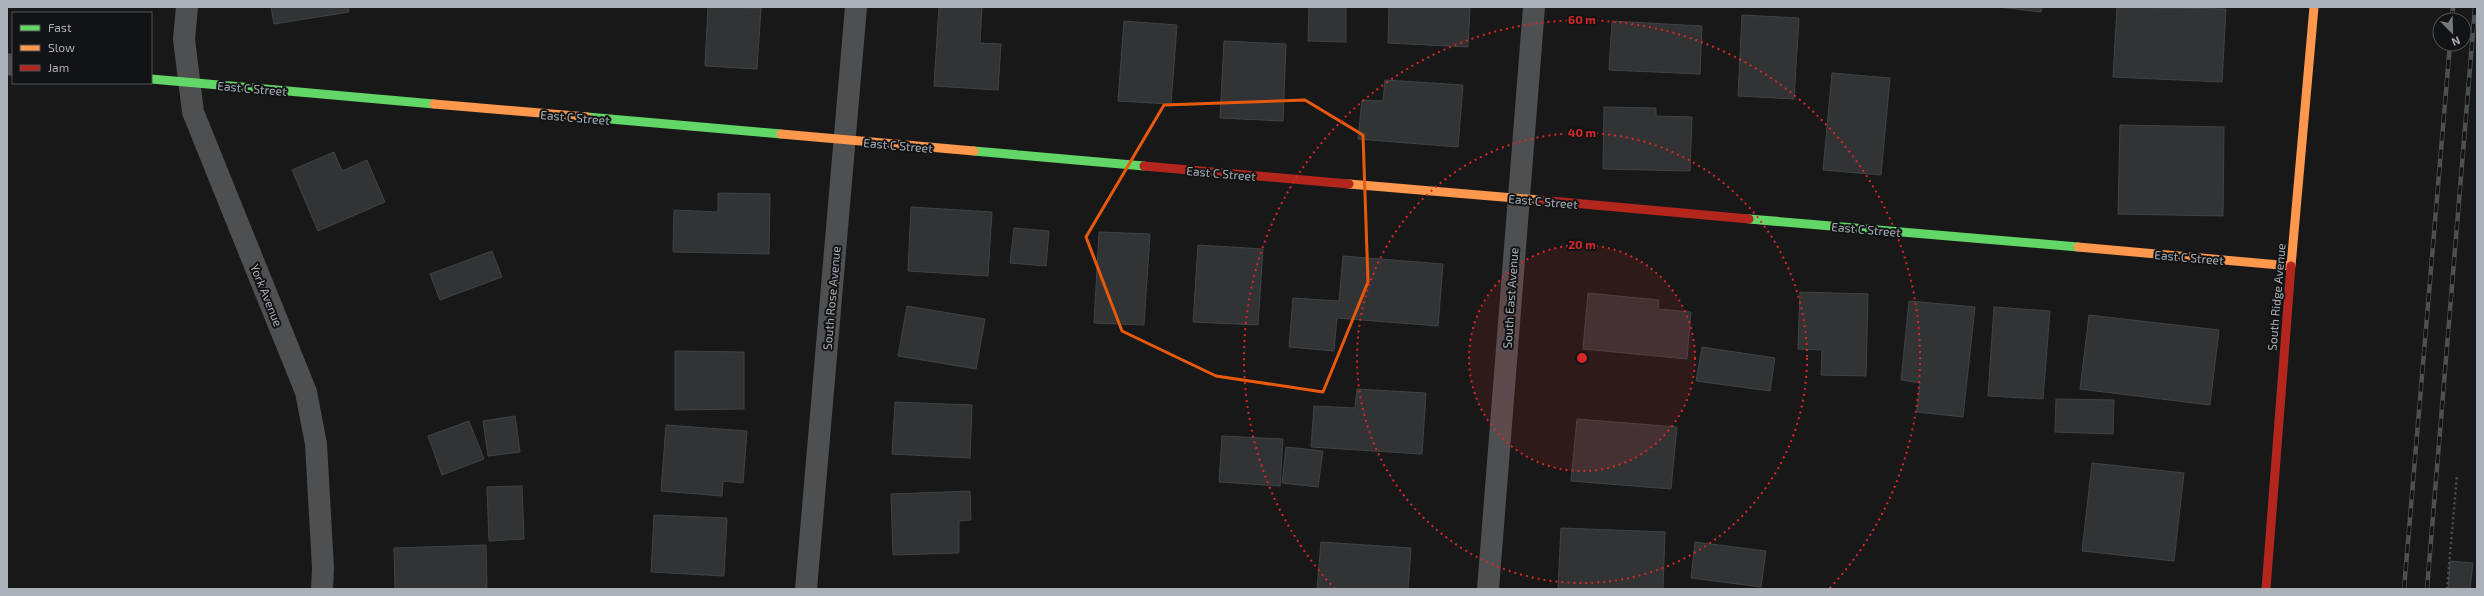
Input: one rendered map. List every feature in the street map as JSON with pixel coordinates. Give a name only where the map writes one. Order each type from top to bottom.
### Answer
[{"type":"street","name":"York Avenue","points":[[187,7],[184,40],[188,82],[193,112],[306,392],[316,444],[323,568],[322,589]]},
{"type":"street","name":"South Rose Avenue","points":[[806,589],[856,7]]},
{"type":"street","name":"South East Avenue","points":[[1488,589],[1534,7]]},
{"type":"street","name":"South Ridge Avenue","points":[[2266,589],[2290,266],[2314,7]]},
{"type":"street","name":"East C Street","points":[[152,78],[844,141],[2290,266]]},
{"type":"path","points":[[2447,589],[2457,475]]},
{"type":"highlighted area","points":[[1305,100],[1363,135],[1368,282],[1323,392],[1216,376],[1122,331],[1086,237],[1164,105]]},
{"type":"building","points":[[271,7],[348,7],[349,12],[274,24]]},
{"type":"building","points":[[708,7],[761,8],[757,69],[705,66]]},
{"type":"building","points":[[939,7],[982,7],[980,43],[1001,44],[998,90],[934,86]]},
{"type":"building","points":[[1309,7],[1346,7],[1346,42],[1308,41]]},
{"type":"building","points":[[1389,7],[1470,7],[1468,47],[1388,43]]},
{"type":"building","points":[[1999,7],[2042,7],[2041,12]]},
{"type":"building","points":[[2117,7],[2226,9],[2222,82],[2113,77]]},
{"type":"building","points":[[1742,15],[1799,18],[1794,99],[1738,96]]},
{"type":"building","points":[[1124,21],[1177,25],[1171,104],[1118,101]]},
{"type":"building","points":[[1612,21],[1702,26],[1700,74],[1609,70]]},
{"type":"building","points":[[1224,41],[1286,44],[1283,121],[1220,118]]},
{"type":"building","points":[[1832,73],[1890,78],[1881,175],[1823,170]]},
{"type":"building","points":[[1385,80],[1463,85],[1458,147],[1358,139],[1362,100],[1383,101]]},
{"type":"building","points":[[1604,107],[1656,108],[1656,116],[1692,117],[1690,171],[1603,169]]},
{"type":"building","points":[[2120,125],[2224,127],[2223,216],[2118,214]]},
{"type":"building","points":[[334,152],[342,171],[367,160],[385,202],[318,231],[292,170]]},
{"type":"building","points":[[718,193],[770,194],[769,254],[673,252],[674,210],[718,212]]},
{"type":"building","points":[[911,207],[992,212],[988,276],[908,271]]},
{"type":"building","points":[[1014,228],[1049,231],[1046,266],[1010,263]]},
{"type":"building","points":[[1099,232],[1150,234],[1144,325],[1094,323]]},
{"type":"building","points":[[1198,245],[1263,249],[1258,325],[1193,322]]},
{"type":"building","points":[[492,251],[502,277],[440,300],[430,274]]},
{"type":"building","points":[[1343,256],[1443,264],[1438,326],[1337,318],[1334,351],[1289,347],[1293,298],[1339,301]]},
{"type":"building","points":[[1800,292],[1868,294],[1866,376],[1821,375],[1822,350],[1798,349]]},
{"type":"building","points":[[1588,293],[1659,300],[1658,309],[1691,312],[1687,359],[1583,349]]},
{"type":"building","points":[[1909,301],[1975,307],[1963,417],[1917,412],[1920,383],[1901,380]]},
{"type":"building","points":[[907,306],[985,319],[976,369],[898,356]]},
{"type":"building","points":[[1994,307],[2050,311],[2043,399],[1988,396]]},
{"type":"building","points":[[2089,315],[2219,330],[2210,405],[2080,389]]},
{"type":"building","points":[[1702,347],[1775,358],[1770,391],[1696,381]]},
{"type":"building","points":[[675,351],[744,352],[744,409],[675,410]]},
{"type":"building","points":[[1357,389],[1426,393],[1422,454],[1311,447],[1314,406],[1355,408]]},
{"type":"building","points":[[2056,399],[2114,400],[2113,434],[2055,432]]},
{"type":"building","points":[[895,402],[972,405],[970,458],[892,454]]},
{"type":"building","points":[[515,416],[520,452],[488,456],[483,421]]},
{"type":"building","points":[[1577,419],[1677,427],[1671,489],[1571,481]]},
{"type":"building","points":[[469,421],[484,459],[442,475],[428,436]]},
{"type":"building","points":[[666,425],[747,431],[743,483],[723,481],[722,496],[661,491]]},
{"type":"building","points":[[1222,436],[1283,439],[1280,486],[1219,482]]},
{"type":"building","points":[[1286,447],[1323,451],[1318,487],[1282,483]]},
{"type":"building","points":[[2092,463],[2184,473],[2174,561],[2082,551]]},
{"type":"building","points":[[522,486],[524,539],[489,541],[487,487]]},
{"type":"building","points":[[970,491],[971,520],[959,521],[959,553],[893,555],[891,494]]},
{"type":"building","points":[[654,515],[727,518],[724,576],[651,572]]},
{"type":"building","points":[[1561,528],[1665,532],[1663,589],[1558,589]]},
{"type":"building","points":[[1321,542],[1411,548],[1408,589],[1317,589]]},
{"type":"building","points":[[1695,542],[1766,551],[1761,587],[1691,578]]},
{"type":"building","points":[[486,545],[487,589],[395,589],[394,548]]},
{"type":"building","points":[[2450,561],[2473,563],[2470,589],[2448,589]]},
{"type":"railway","points":[[2453,7],[2453,12]]},
{"type":"railway","points":[[2427,589],[2475,7]]},
{"type":"railway","points":[[2404,589],[2449,52]]},
{"type":"traffic: fast","points":[[152,79],[434,104]]},
{"type":"traffic: fast","points":[[587,117],[781,134]]},
{"type":"traffic: fast","points":[[974,151],[1144,166]]},
{"type":"traffic: fast","points":[[1749,219],[2078,247]]},
{"type":"traffic: slow","points":[[2291,266],[2314,7]]},
{"type":"traffic: slow","points":[[434,104],[587,117]]},
{"type":"traffic: slow","points":[[781,134],[974,151]]},
{"type":"traffic: slow","points":[[1349,184],[1539,200]]},
{"type":"traffic: slow","points":[[2078,247],[2291,266]]},
{"type":"traffic: jam","points":[[1144,166],[1349,184]]},
{"type":"traffic: jam","points":[[1539,200],[1749,219]]},
{"type":"traffic: jam","points":[[2266,589],[2291,266]]}]
